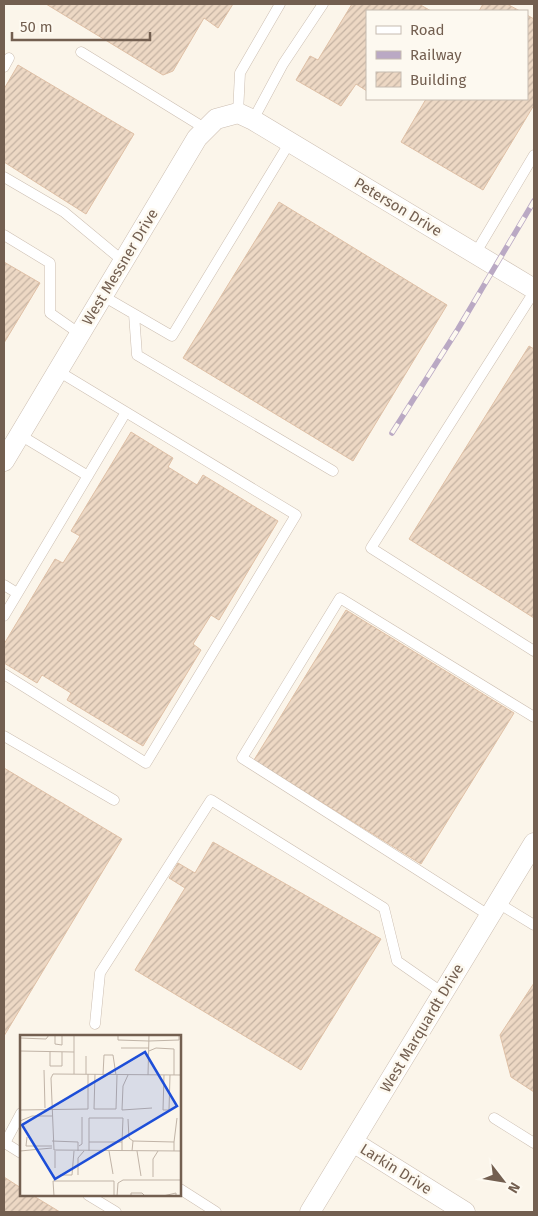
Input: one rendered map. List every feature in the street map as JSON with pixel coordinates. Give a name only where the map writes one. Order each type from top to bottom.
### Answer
[{"type":"street","name":"West Messner Drive","points":[[4,461],[198,138],[216,119],[251,119]]},
{"type":"street","name":"Peterson Drive","points":[[251,119],[534,291]]},
{"type":"street","name":"West Marquardt Drive","points":[[310,1212],[534,843]]},
{"type":"street","name":"Larkin Drive","points":[[353,1142],[465,1212]]},
{"type":"lane","points":[[251,119],[240,73],[280,4]]},
{"type":"lane","points":[[251,119],[283,64],[323,4]]},
{"type":"lane","points":[[81,52],[206,129]]},
{"type":"lane","points":[[103,296],[172,336],[290,142]]},
{"type":"lane","points":[[475,254],[534,155]]},
{"type":"lane","points":[[4,177],[64,212],[123,261]]},
{"type":"lane","points":[[4,234],[50,263],[50,313],[80,334]]},
{"type":"lane","points":[[534,291],[371,548],[534,651]]},
{"type":"lane","points":[[134,314],[137,355],[333,472]]},
{"type":"lane","points":[[4,674],[146,763],[296,515],[58,371]]},
{"type":"lane","points":[[4,616],[126,412]]},
{"type":"lane","points":[[20,434],[88,476]]},
{"type":"lane","points":[[4,585],[17,594]]},
{"type":"lane","points":[[534,717],[340,598],[242,758],[494,910],[534,925]]},
{"type":"lane","points":[[4,736],[114,800]]},
{"type":"lane","points":[[95,1024],[100,973],[212,800],[384,908],[397,961],[443,993]]},
{"type":"lane","points":[[20,1115],[5,1143],[20,1152]]},
{"type":"lane","points":[[494,1118],[534,1143]]},
{"type":"lane","points":[[181,1190],[216,1212]]},
{"type":"lane","points":[[90,1196],[116,1212]]},
{"type":"building","points":[[46,4],[233,4],[218,28],[204,18],[173,71],[163,75]]},
{"type":"building","points":[[352,4],[419,4],[429,10],[366,10],[366,90],[356,84],[341,106],[296,80],[310,56],[318,60]]},
{"type":"building","points":[[483,4],[507,4],[518,10],[480,10]]},
{"type":"building","points":[[528,16],[534,19],[534,105],[483,190],[401,142],[425,100],[528,100]]},
{"type":"building","points":[[18,65],[134,134],[86,214],[4,162],[4,89]]},
{"type":"building","points":[[279,202],[447,305],[353,461],[183,358]]},
{"type":"building","points":[[4,262],[40,283],[4,343]]},
{"type":"building","points":[[529,346],[534,349],[534,618],[409,539]]},
{"type":"building","points":[[131,432],[173,458],[168,467],[197,485],[203,475],[278,521],[219,620],[211,615],[193,644],[201,650],[143,746],[67,700],[71,693],[42,675],[37,683],[4,663],[4,644],[55,559],[63,563],[80,536],[71,531]]},
{"type":"building","points":[[346,610],[514,713],[421,864],[254,760]]},
{"type":"building","points":[[4,768],[122,839],[4,1036]]},
{"type":"building","points":[[213,842],[381,939],[301,1070],[135,970],[185,888],[169,878],[178,863],[195,873]]},
{"type":"building","points":[[534,983],[534,1092],[511,1077],[500,1035]]},
{"type":"building","points":[[4,1177],[20,1187],[20,1196],[34,1196],[60,1212],[4,1212]]},
{"type":"railway","points":[[392,433],[458,329],[534,201]]}]
